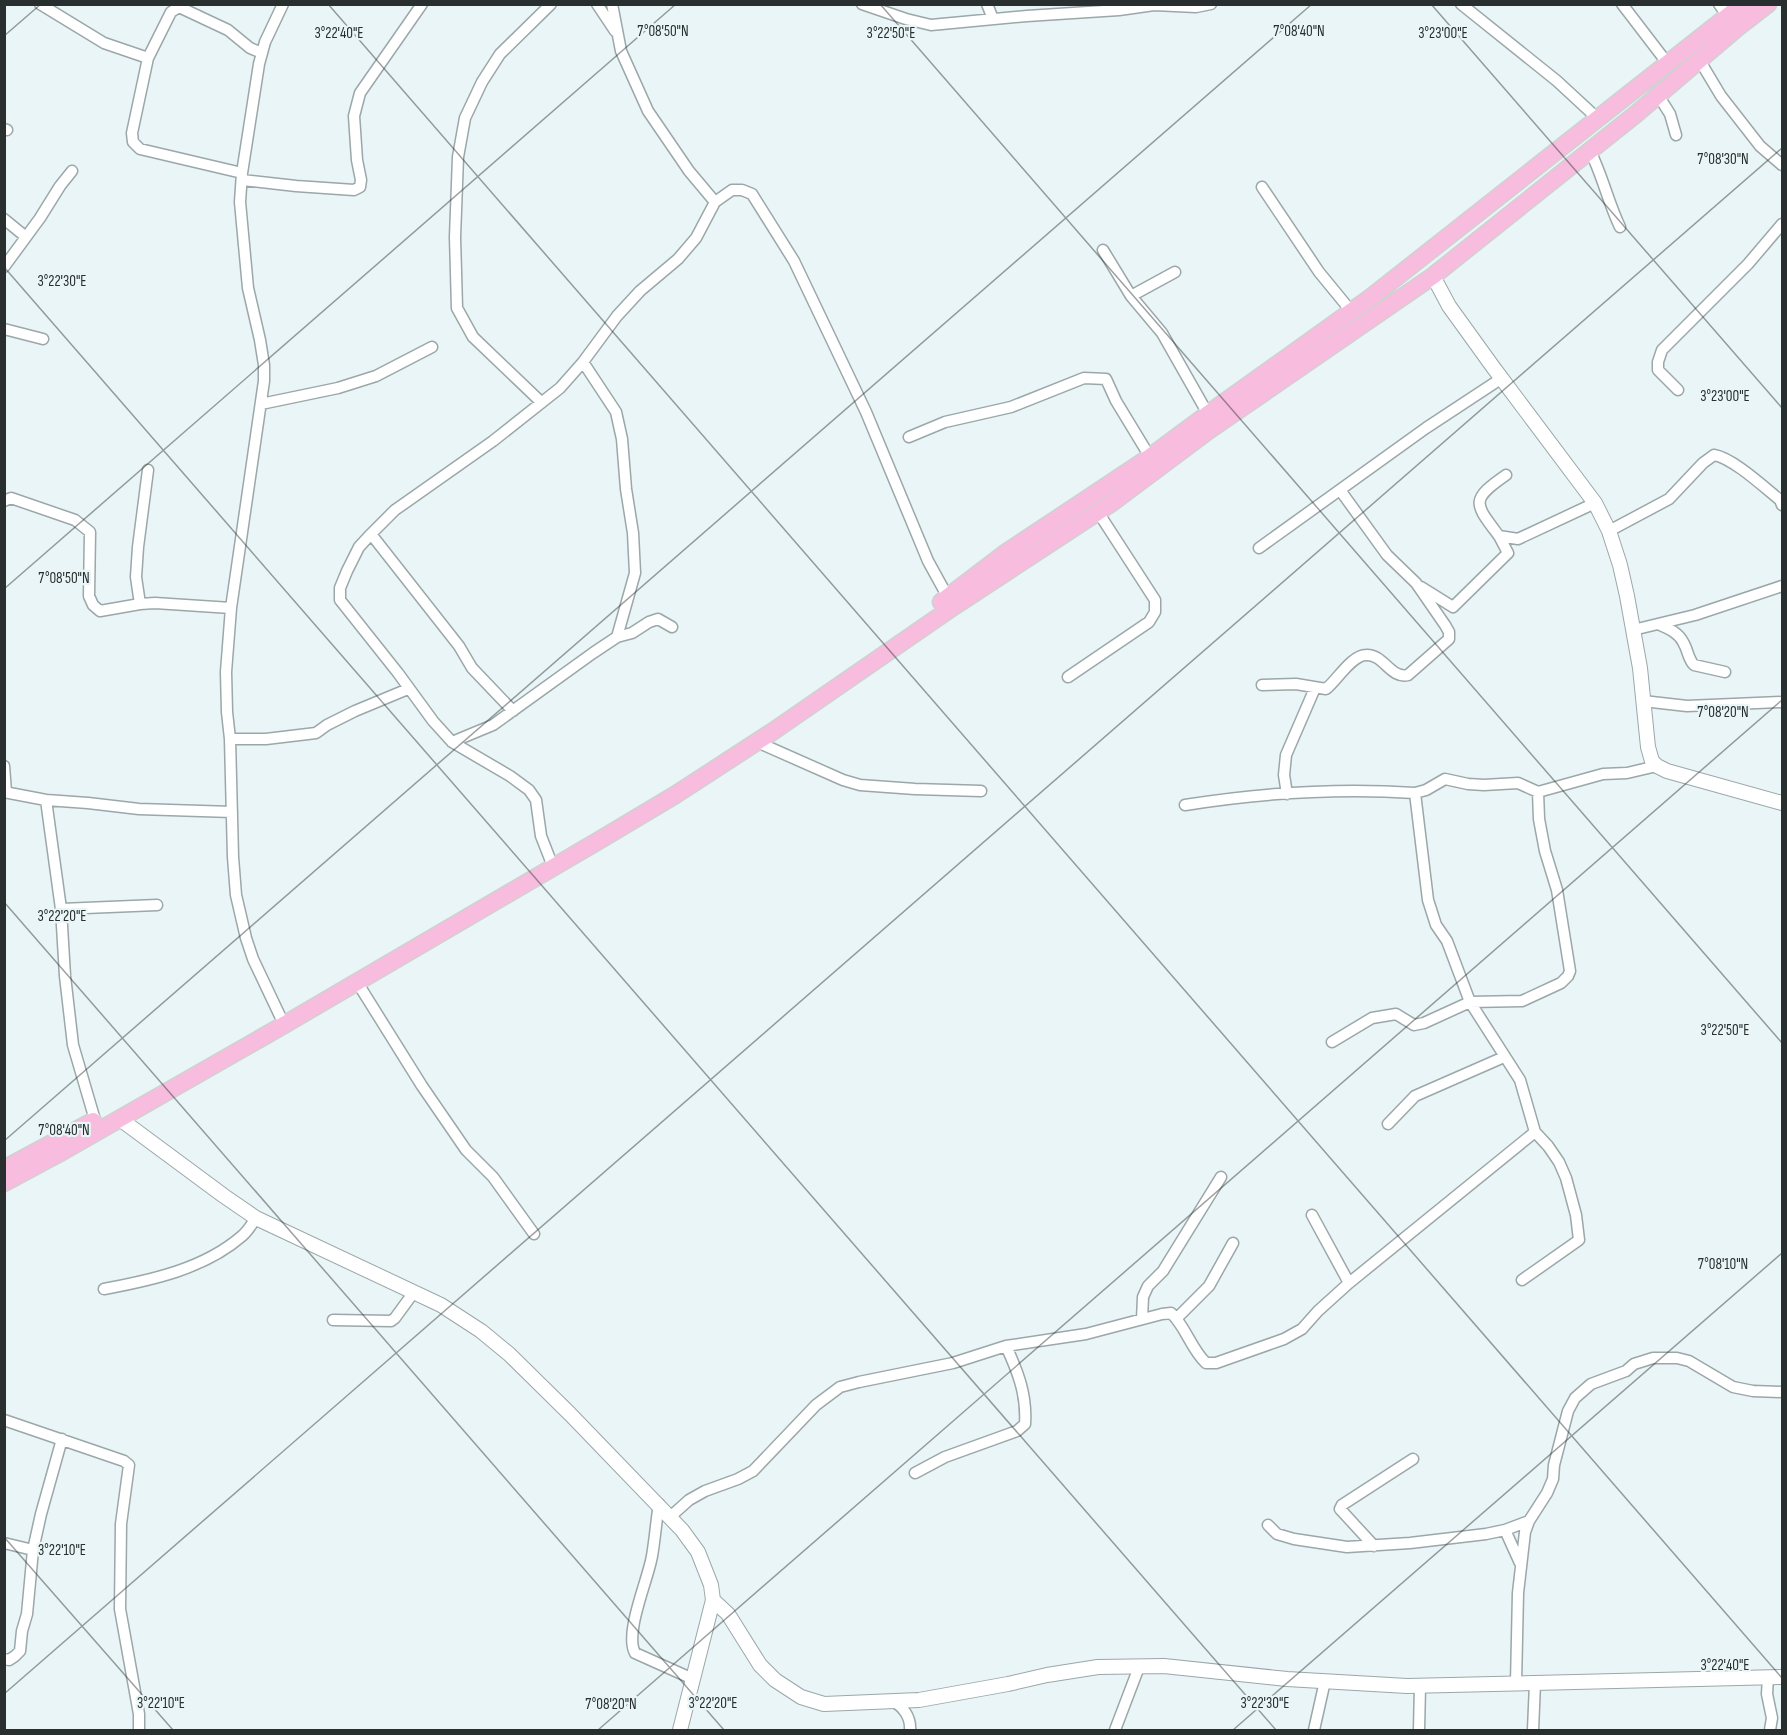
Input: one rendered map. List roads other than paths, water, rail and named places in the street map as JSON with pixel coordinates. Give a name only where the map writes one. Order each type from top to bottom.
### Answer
[{"type":"main road","points":[[4,1169],[656,807],[757,742],[951,602],[1004,554],[1150,457],[1407,270],[1743,4]]},
{"type":"main road","points":[[4,1182],[120,1119],[357,982],[462,914],[651,798],[951,602],[1098,512],[1208,431],[1433,276],[1700,61],[1728,16],[1768,4]]},
{"type":"street","points":[[40,4],[104,43],[148,58]]},
{"type":"street","points":[[280,1016],[253,959],[236,895],[226,672],[231,608],[264,381],[264,365],[248,288],[240,202],[242,176],[262,53],[283,4]]},
{"type":"street","points":[[262,53],[250,48],[228,30],[181,6],[171,12],[148,58],[132,134],[133,142],[140,149],[242,176],[296,186],[354,190],[360,187],[361,180],[357,160],[354,116],[360,93],[422,4]]},
{"type":"street","points":[[540,402],[473,337],[457,308],[455,237],[458,157],[465,118],[482,82],[500,54],[551,4]]},
{"type":"street","points":[[597,4],[617,34]]},
{"type":"street","points":[[612,4],[621,51],[648,111],[689,171],[715,202]]},
{"type":"street","points":[[862,4],[932,25],[1119,10],[1154,5],[1196,7],[1211,4]]},
{"type":"street","points":[[987,4],[993,19]]},
{"type":"street","points":[[1461,4],[1557,81],[1597,118]]},
{"type":"street","points":[[1622,4],[1668,64]]},
{"type":"street","points":[[1700,61],[1721,96],[1760,146],[1782,165]]},
{"type":"street","points":[[1658,95],[1670,114],[1676,135]]},
{"type":"street","points":[[1590,151],[1597,164],[1610,206],[1620,226]]},
{"type":"street","points":[[4,267],[72,171]]},
{"type":"street","points":[[1262,187],[1318,272],[1351,311]]},
{"type":"street","points":[[550,859],[541,836],[536,800],[529,790],[510,776],[452,742],[408,690],[398,673],[340,600],[340,588],[359,547],[395,510],[493,441],[560,388],[583,362],[617,316],[696,238],[715,202],[732,190],[742,190],[752,194],[794,261],[866,412],[928,561],[951,602]]},
{"type":"street","points":[[4,219],[26,237]]},
{"type":"street","points":[[1678,390],[1658,370],[1662,350],[1748,264],[1782,224]]},
{"type":"street","points":[[1103,250],[1131,296],[1162,333],[1208,414]]},
{"type":"street","points":[[1131,296],[1175,272]]},
{"type":"street","points":[[1433,276],[1449,306],[1595,503],[1609,531],[1620,565],[1633,630],[1640,668],[1648,747],[1652,761],[1667,771],[1782,803]]},
{"type":"street","points":[[4,329],[43,339]]},
{"type":"street","points":[[261,404],[338,388],[376,376],[432,347]]},
{"type":"street","points":[[583,362],[616,412],[622,439],[626,489],[633,533],[635,573],[617,637]]},
{"type":"street","points":[[909,437],[945,422],[1002,410],[1084,378],[1101,378],[1109,382],[1116,401],[1150,457]]},
{"type":"street","points":[[1259,548],[1426,428],[1502,378]]},
{"type":"street","points":[[1609,531],[1669,499],[1703,463],[1714,455],[1723,457],[1751,477],[1780,500],[1782,505]]},
{"type":"street","points":[[140,604],[136,567],[148,471]]},
{"type":"street","points":[[1340,490],[1387,555],[1416,583],[1453,607],[1508,553],[1479,504],[1480,495],[1486,488],[1506,475]]},
{"type":"street","points":[[4,501],[10,498],[75,520],[90,532],[89,596],[93,605],[100,611],[155,603],[231,608]]},
{"type":"street","points":[[1499,536],[1518,539],[1595,503]]},
{"type":"street","points":[[1068,677],[1149,622],[1155,612],[1155,600],[1098,512]]},
{"type":"street","points":[[371,534],[459,646],[472,668],[513,711]]},
{"type":"street","points":[[1262,685],[1296,684],[1326,689],[1348,665],[1362,655],[1374,656],[1396,674],[1408,675],[1449,639],[1449,632],[1445,625],[1416,583]]},
{"type":"street","points":[[1633,630],[1695,615],[1782,587]]},
{"type":"street","points":[[452,742],[493,725],[617,637],[632,633],[658,619],[672,627]]},
{"type":"street","points":[[1658,624],[1675,632],[1683,641],[1691,663],[1725,672]]},
{"type":"street","points":[[1287,794],[1284,774],[1286,755],[1315,688]]},
{"type":"street","points":[[230,739],[266,739],[316,733],[355,711],[408,690]]},
{"type":"street","points":[[1643,701],[1678,706],[1782,702]]},
{"type":"street","points":[[757,742],[843,780],[860,785],[981,791]]},
{"type":"street","points":[[4,766],[5,792],[46,800],[139,809],[232,812]]},
{"type":"street","points":[[1185,805],[1224,799],[1332,791],[1415,793],[1426,790],[1445,779],[1484,786],[1518,783],[1538,792],[1603,774],[1658,766]]},
{"type":"street","points":[[1332,1042],[1372,1018],[1396,1014],[1414,1025],[1424,1023],[1470,1002],[1522,1001],[1561,983],[1568,976],[1570,971],[1557,890],[1539,819],[1538,792]]},
{"type":"street","points":[[1415,793],[1428,900],[1436,925],[1447,941],[1470,1002],[1520,1080],[1534,1132],[1548,1146],[1562,1170],[1573,1205],[1580,1237],[1576,1244],[1522,1280]]},
{"type":"street","points":[[46,800],[61,909],[65,976],[73,1045],[95,1120]]},
{"type":"street","points":[[61,909],[157,905]]},
{"type":"street","points":[[357,982],[422,1086],[466,1150],[492,1177],[534,1234]]},
{"type":"street","points":[[1388,1124],[1415,1096],[1504,1057]]},
{"type":"street","points":[[120,1119],[256,1218],[441,1305],[481,1331],[570,1414],[659,1504],[698,1552],[711,1585],[713,1600],[680,1731]]},
{"type":"street","points":[[670,1517],[689,1500],[705,1491],[753,1471],[808,1413],[827,1395],[840,1387],[953,1363],[1006,1346],[1086,1334],[1171,1313],[1177,1318],[1199,1356],[1206,1363],[1215,1363],[1284,1339],[1302,1329],[1349,1283],[1534,1132]]},
{"type":"street","points":[[1142,1319],[1143,1297],[1148,1286],[1163,1272],[1221,1177]]},
{"type":"street","points":[[1312,1215],[1349,1283]]},
{"type":"street","points":[[104,1290],[181,1270],[218,1254],[243,1235],[256,1218]]},
{"type":"street","points":[[1177,1318],[1209,1286],[1233,1243]]},
{"type":"street","points":[[333,1320],[391,1321],[414,1292]]},
{"type":"street","points":[[915,1473],[945,1457],[1017,1431],[1025,1424],[1024,1392],[1018,1371],[1006,1346]]},
{"type":"street","points":[[1516,1683],[1521,1565],[1528,1521],[1548,1493],[1568,1411],[1575,1398],[1591,1384],[1626,1371],[1634,1364],[1653,1358],[1689,1360],[1733,1386],[1753,1391],[1782,1392]]},
{"type":"street","points":[[4,1420],[124,1461],[129,1465],[122,1524],[120,1610],[139,1714],[139,1731]]},
{"type":"street","points":[[4,1659],[9,1659],[20,1651],[27,1614],[33,1550],[62,1439]]},
{"type":"street","points":[[1374,1546],[1340,1509],[1342,1505],[1413,1459]]},
{"type":"street","points":[[659,1504],[652,1556],[634,1624],[632,1648],[635,1653],[693,1679]]},
{"type":"street","points":[[1268,1525],[1277,1534],[1294,1539],[1347,1546],[1374,1546],[1410,1544],[1505,1530],[1528,1521]]},
{"type":"street","points":[[1505,1530],[1521,1565]]},
{"type":"street","points":[[4,1543],[33,1550]]},
{"type":"street","points":[[713,1600],[728,1614],[760,1665],[775,1680],[801,1697],[824,1704],[919,1700],[1098,1667],[1164,1666],[1325,1682],[1420,1686],[1782,1677]]},
{"type":"street","points":[[708,1622],[728,1614]]},
{"type":"street","points":[[1115,1731],[1139,1667]]},
{"type":"street","points":[[1768,1677],[1767,1694],[1772,1718],[1770,1731]]},
{"type":"street","points":[[1314,1731],[1325,1682]]},
{"type":"street","points":[[1533,1731],[1535,1683]]},
{"type":"street","points":[[1419,1731],[1420,1686]]},
{"type":"street","points":[[892,1701],[901,1705],[910,1724],[910,1731]]}]
